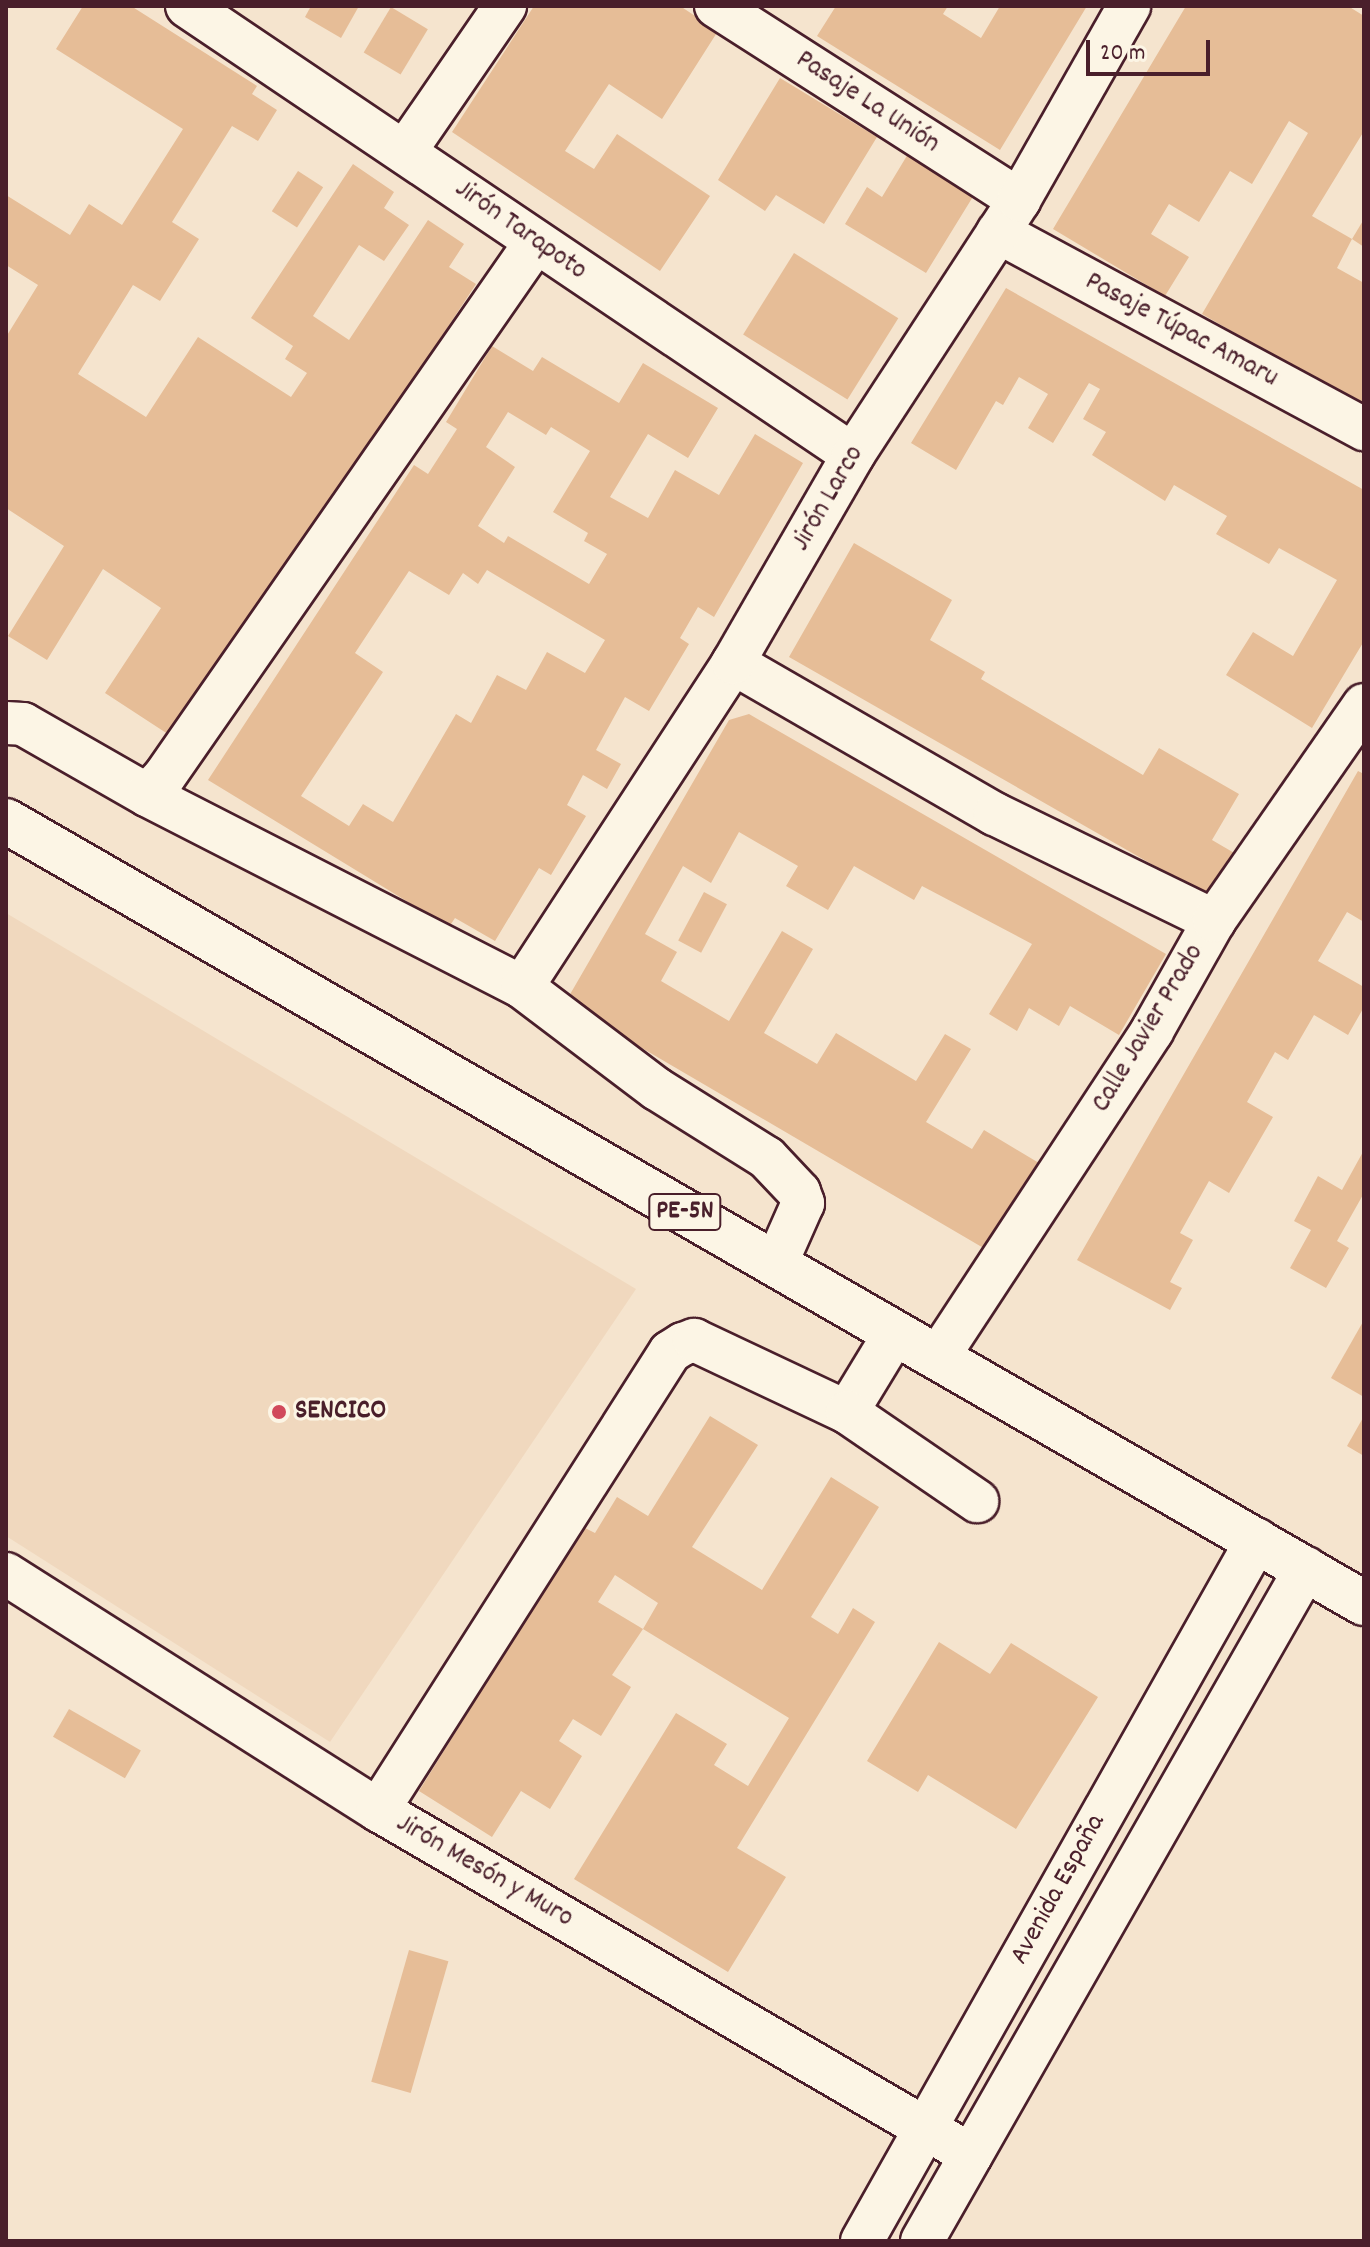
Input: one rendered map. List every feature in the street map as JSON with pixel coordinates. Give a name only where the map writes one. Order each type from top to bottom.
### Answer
[{"type":"highway","name":"PE-5N","points":[[6,821],[1364,1603]]},
{"type":"street","name":"Jirón Tarapoto","points":[[187,6],[406,150],[535,243],[853,455]]},
{"type":"street","points":[[406,150],[505,6]]},
{"type":"street","name":"Pasaje La Unión","points":[[716,6],[1009,216]]},
{"type":"street","name":"Jirón Larco","points":[[522,987],[733,663],[853,455],[1009,216],[1129,6]]},
{"type":"street","name":"Pasaje Túpac Amaru","points":[[1009,216],[1364,429]]},
{"type":"street","points":[[147,795],[164,777],[535,243]]},
{"type":"street","points":[[733,663],[995,814],[1214,921]]},
{"type":"street","points":[[6,723],[23,724],[147,795],[522,987],[657,1089],[767,1158],[799,1192],[803,1210],[776,1264]]},
{"type":"street","name":"Calle Javier Prado","points":[[938,1357],[1152,1031],[1214,921],[1357,729]]},
{"type":"street","points":[[847,1412],[895,1333]]},
{"type":"street","points":[[378,1810],[670,1352],[694,1340],[847,1412],[977,1501]]},
{"type":"street","name":"Avenida España","points":[[862,2241],[1257,1540]]},
{"type":"street","name":"Avenida España","points":[[922,2241],[1306,1568]]},
{"type":"street","name":"Jirón Mesón y Muro","points":[[6,1574],[378,1810],[924,2131],[971,2155]]},
{"type":"shaded area","name":"SENCICO","points":[[6,913],[636,1289],[330,1742],[6,1536]]},
{"type":"building","points":[[83,6],[131,6],[257,86],[252,94],[277,110],[258,141],[232,126],[172,222],[199,239],[160,301],[133,285],[78,374],[146,417],[198,337],[291,397],[307,373],[285,359],[293,346],[251,318],[353,164],[394,192],[384,208],[409,225],[384,261],[359,245],[313,316],[349,340],[428,220],[464,244],[449,267],[476,284],[177,740],[105,693],[161,608],[103,569],[47,660],[8,636],[64,546],[6,508],[6,337],[38,285],[6,265],[6,195],[70,235],[89,204],[122,225],[183,129],[56,49]]},
{"type":"building","points":[[311,6],[359,6],[341,38],[305,17]]},
{"type":"building","points":[[534,6],[680,6],[718,31],[662,119],[609,84],[565,151],[594,169],[617,134],[710,196],[660,271],[452,132]]},
{"type":"building","points":[[836,6],[948,6],[943,14],[981,38],[1000,6],[1087,6],[1000,150],[817,36]]},
{"type":"building","points":[[1186,6],[1348,6],[1364,16],[1364,131],[1312,216],[1352,239],[1337,268],[1364,283],[1364,408],[1202,314],[1308,133],[1289,121],[1252,184],[1230,171],[1199,222],[1169,204],[1151,234],[1189,257],[1165,296],[1053,229]]},
{"type":"building","points":[[391,7],[428,29],[401,75],[364,52]]},
{"type":"building","points":[[780,78],[877,137],[824,224],[776,195],[765,211],[718,180]]},
{"type":"building","points":[[908,154],[974,195],[926,273],[845,224],[867,187],[882,197]]},
{"type":"building","points":[[298,171],[323,187],[297,228],[272,211]]},
{"type":"building","points":[[1364,219],[1364,247],[1352,239]]},
{"type":"building","points":[[794,253],[898,318],[847,400],[743,334]]},
{"type":"building","points":[[1006,288],[1364,490],[1364,641],[1312,728],[1226,675],[1253,632],[1293,656],[1337,580],[1279,548],[1269,564],[1216,534],[1227,516],[1174,485],[1165,501],[1092,455],[1106,432],[1083,419],[1100,389],[1089,383],[1053,443],[1028,428],[1048,394],[1019,377],[1003,405],[996,401],[956,470],[911,443]]},
{"type":"building","points":[[492,346],[533,371],[542,357],[619,403],[643,363],[718,408],[688,458],[648,434],[610,497],[648,518],[675,470],[719,495],[755,434],[803,463],[714,617],[698,607],[680,638],[689,644],[649,711],[625,697],[596,750],[621,764],[607,789],[583,775],[567,805],[586,816],[551,875],[539,868],[495,941],[455,918],[449,927],[208,780],[414,465],[428,474],[457,429],[446,422]],"holes":[[[508,412],[546,435],[551,427],[590,451],[553,512],[588,533],[584,541],[607,554],[589,584],[508,536],[504,543],[478,526],[515,467],[486,447]],[[487,570],[605,640],[585,673],[547,652],[526,690],[497,675],[471,723],[456,714],[393,822],[363,804],[349,826],[301,796],[383,672],[355,653],[409,571],[449,595],[463,573],[478,584]]]},
{"type":"building","points":[[854,543],[952,600],[930,640],[985,672],[981,679],[1143,775],[1159,748],[1239,794],[1212,840],[1236,854],[1211,898],[789,657]]},
{"type":"building","points":[[749,714],[1166,954],[1119,1035],[1070,1006],[1059,1026],[1029,1008],[1017,1031],[989,1014],[1032,944],[922,886],[914,900],[854,866],[828,910],[786,886],[798,866],[739,832],[711,883],[683,866],[645,934],[677,952],[661,981],[729,1021],[782,931],[813,949],[764,1033],[817,1064],[836,1033],[916,1081],[945,1034],[971,1049],[926,1122],[972,1149],[984,1130],[1044,1166],[992,1253],[565,1003],[729,720]]},
{"type":"building","points":[[1358,771],[1364,774],[1364,922],[1347,912],[1318,961],[1364,987],[1364,1007],[1348,1035],[1314,1015],[1288,1060],[1275,1052],[1247,1102],[1273,1117],[1229,1193],[1209,1181],[1180,1233],[1193,1240],[1170,1282],[1182,1288],[1170,1310],[1077,1260]]},
{"type":"building","points":[[704,892],[727,904],[701,953],[678,941]]},
{"type":"building","points":[[1364,1150],[1364,1193],[1337,1241],[1349,1248],[1326,1288],[1290,1268],[1311,1230],[1294,1221],[1318,1176],[1342,1190]]},
{"type":"building","points":[[1364,1320],[1364,1397],[1331,1378]]},
{"type":"building","points":[[710,1416],[758,1445],[692,1547],[762,1590],[831,1477],[879,1507],[811,1617],[838,1634],[853,1608],[875,1622],[737,1848],[786,1877],[728,1972],[574,1879],[676,1713],[727,1744],[714,1765],[748,1786],[789,1718],[643,1629],[612,1675],[631,1687],[601,1736],[573,1719],[559,1741],[582,1756],[550,1809],[521,1791],[492,1837],[419,1791],[583,1527],[595,1533],[617,1497],[648,1516]],"holes":[[[615,1575],[658,1603],[643,1629],[598,1602]]]},
{"type":"building","points":[[1364,1416],[1364,1456],[1347,1446]]},
{"type":"building","points":[[939,1642],[990,1674],[1011,1643],[1098,1697],[1016,1829],[928,1775],[918,1792],[867,1761]]},
{"type":"building","points":[[69,1709],[141,1750],[125,1778],[53,1737]]},
{"type":"building","points":[[409,1950],[448,1961],[411,2093],[371,2082]]},
{"type":"place","name":"SENCICO","points":[[279,1412]]}]
